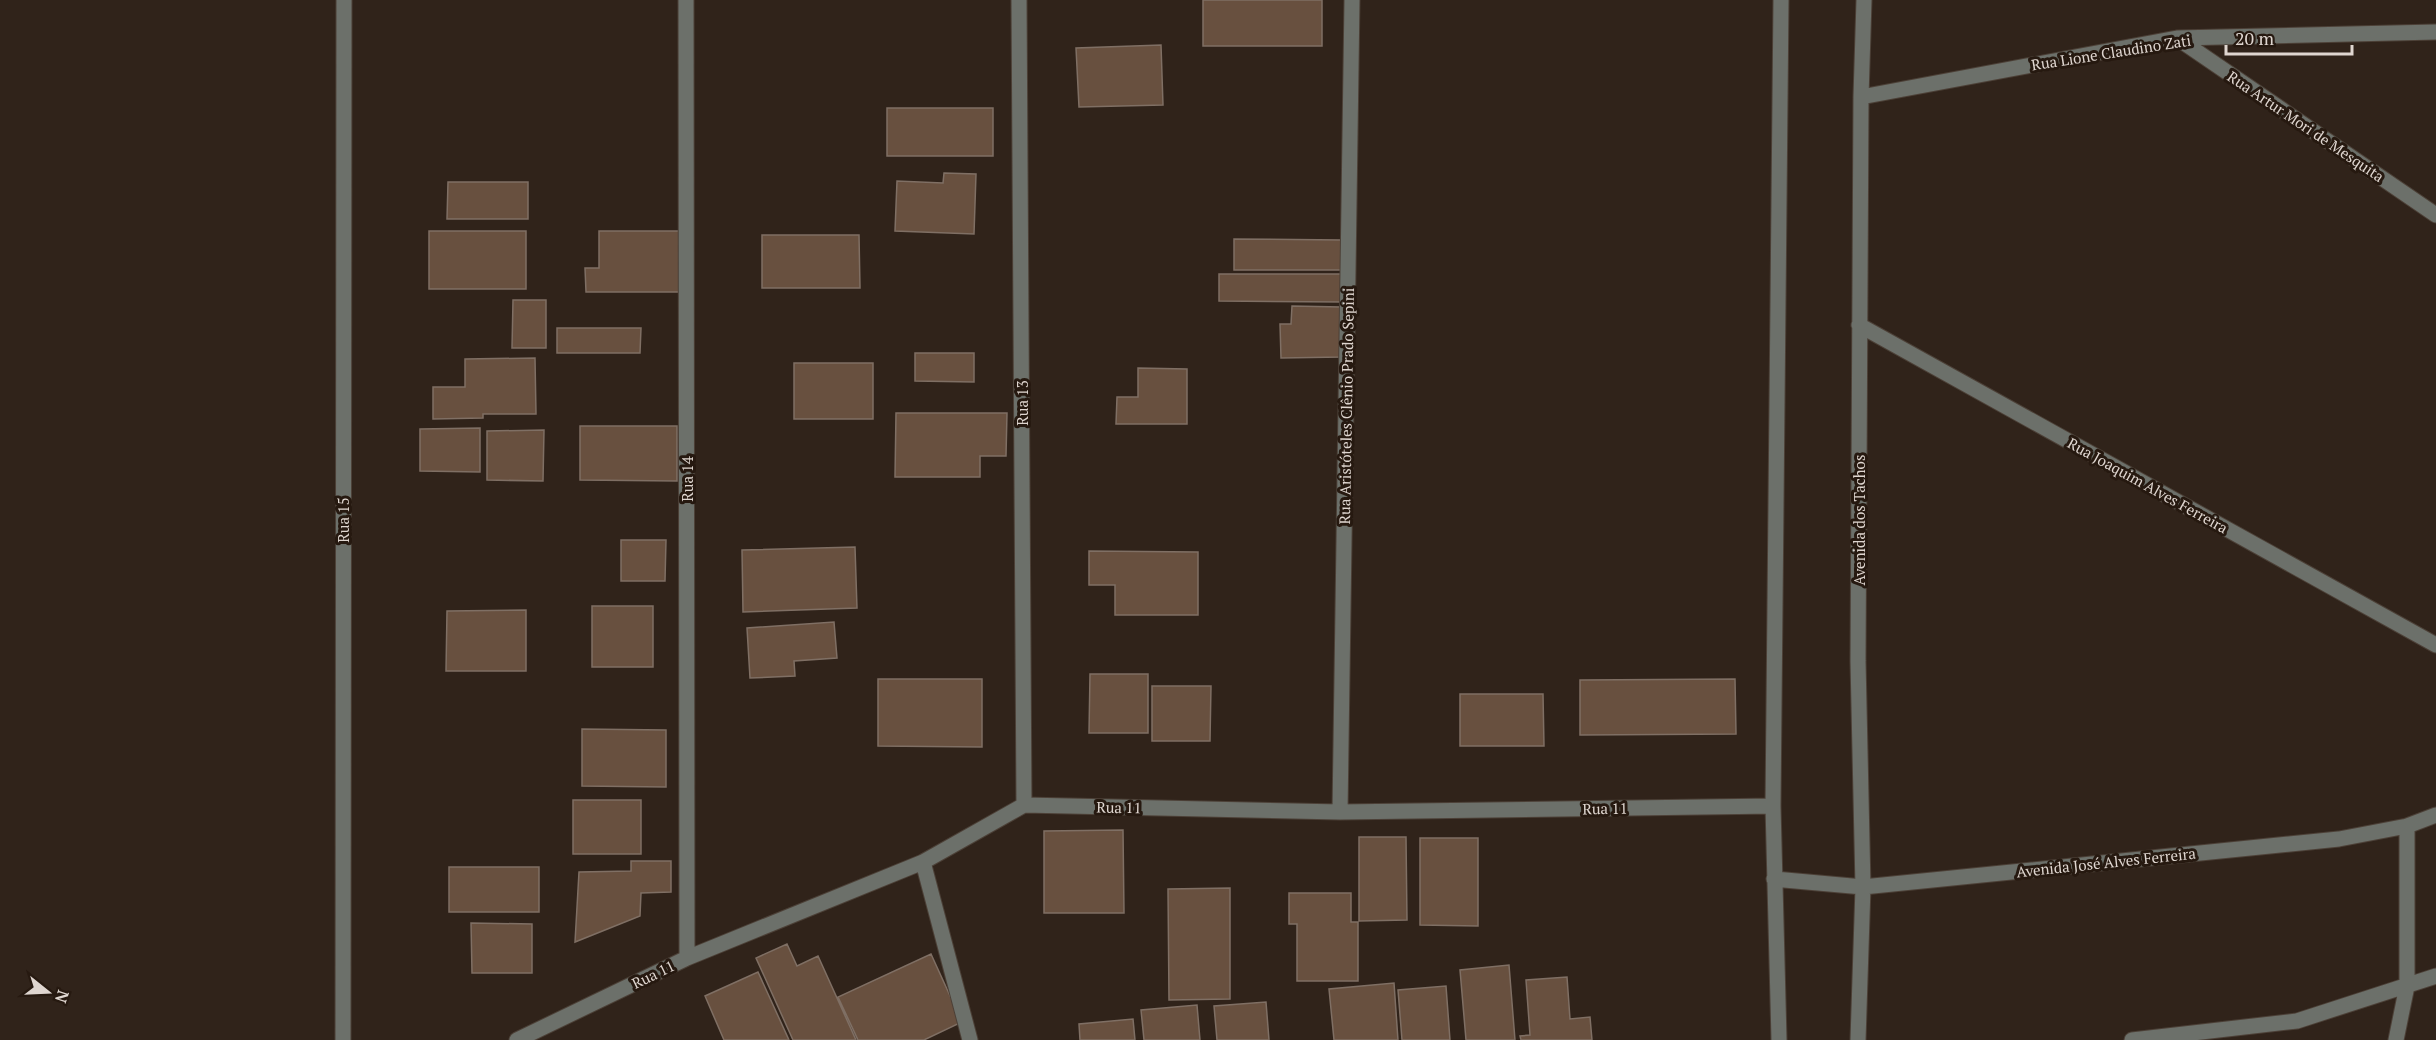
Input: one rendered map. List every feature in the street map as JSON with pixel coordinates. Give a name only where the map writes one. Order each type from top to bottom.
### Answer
[{"type":"street","name":"Rua 15","points":[[343,1040],[344,0]]},
{"type":"street","name":"Rua 14","points":[[686,0],[687,958]]},
{"type":"street","name":"Rua 13","points":[[1019,0],[1024,805]]},
{"type":"street","name":"Rua Aristóteles Clênio Prado Sepini","points":[[1340,812],[1352,0]]},
{"type":"street","points":[[1779,1040],[1773,806],[1781,0]]},
{"type":"street","name":"Avenida dos Tachos","points":[[1858,1040],[1863,887],[1858,661],[1861,97],[1864,0]]},
{"type":"street","name":"Rua Lione Claudino Zati","points":[[1861,97],[2177,38],[2436,32]]},
{"type":"street","name":"Rua Artur Mori de Mesquita","points":[[2177,38],[2436,214]]},
{"type":"street","name":"Rua Joaquim Alves Ferreira","points":[[1859,324],[2436,645]]},
{"type":"street","name":"Rua 11","points":[[518,1040],[687,958],[923,862],[1024,805],[1340,812],[1773,806]]},
{"type":"street","name":"Avenida José Alves Ferreira","points":[[1774,879],[1863,887],[2339,839],[2408,826],[2436,815]]},
{"type":"street","points":[[2396,1040],[2407,986],[2408,826]]},
{"type":"street","points":[[923,862],[970,1040]]},
{"type":"street","points":[[2132,1040],[2296,1021],[2436,976]]},
{"type":"building","points":[[1203,0],[1322,0],[1322,46],[1203,46]]},
{"type":"building","points":[[1161,45],[1163,105],[1079,107],[1076,48]]},
{"type":"building","points":[[887,108],[993,108],[993,156],[887,156]]},
{"type":"building","points":[[944,173],[976,174],[974,234],[895,231],[897,181],[943,183]]},
{"type":"building","points":[[448,182],[528,182],[528,219],[447,219]]},
{"type":"building","points":[[429,231],[526,231],[526,289],[429,289]]},
{"type":"building","points":[[599,231],[680,231],[680,292],[586,292],[585,268],[599,268]]},
{"type":"building","points":[[762,235],[859,235],[860,288],[762,288]]},
{"type":"building","points":[[1234,239],[1342,240],[1342,270],[1234,270]]},
{"type":"building","points":[[1219,274],[1343,274],[1343,302],[1219,301]]},
{"type":"building","points":[[513,300],[546,300],[546,348],[512,348]]},
{"type":"building","points":[[1292,306],[1341,307],[1341,357],[1281,358],[1280,324],[1291,324]]},
{"type":"building","points":[[557,328],[641,328],[640,353],[557,353]]},
{"type":"building","points":[[915,353],[974,353],[974,382],[915,381]]},
{"type":"building","points":[[535,358],[536,414],[483,414],[483,418],[433,419],[433,387],[465,387],[465,359]]},
{"type":"building","points":[[794,363],[873,363],[873,419],[794,419]]},
{"type":"building","points":[[1138,368],[1187,369],[1187,424],[1116,424],[1117,397],[1138,397]]},
{"type":"building","points":[[896,413],[1007,413],[1006,456],[980,456],[980,477],[895,477]]},
{"type":"building","points":[[580,426],[677,426],[677,481],[580,480]]},
{"type":"building","points":[[480,428],[480,472],[420,471],[420,429]]},
{"type":"building","points":[[544,430],[543,481],[487,480],[487,431]]},
{"type":"building","points":[[621,540],[666,540],[665,581],[621,581]]},
{"type":"building","points":[[855,547],[857,608],[743,612],[742,550]]},
{"type":"building","points":[[1089,551],[1198,552],[1198,615],[1115,615],[1115,585],[1089,585]]},
{"type":"building","points":[[592,606],[653,606],[653,667],[592,667]]},
{"type":"building","points":[[526,610],[526,671],[446,671],[447,611]]},
{"type":"building","points":[[834,622],[837,658],[794,661],[795,676],[750,678],[747,628]]},
{"type":"building","points":[[1090,674],[1148,674],[1148,733],[1089,733]]},
{"type":"building","points":[[878,679],[982,679],[982,747],[878,746]]},
{"type":"building","points":[[1735,679],[1736,734],[1580,735],[1580,680]]},
{"type":"building","points":[[1152,686],[1211,686],[1210,741],[1152,741]]},
{"type":"building","points":[[1460,694],[1543,694],[1544,746],[1460,746]]},
{"type":"building","points":[[582,729],[666,730],[666,787],[582,786]]},
{"type":"building","points":[[573,800],[641,800],[641,854],[573,854]]},
{"type":"building","points":[[1123,830],[1124,913],[1044,913],[1044,831]]},
{"type":"building","points":[[1359,837],[1406,837],[1407,920],[1359,921]]},
{"type":"building","points":[[1420,838],[1478,838],[1478,926],[1420,925]]},
{"type":"building","points":[[631,861],[671,861],[671,892],[641,893],[640,916],[575,942],[579,872],[631,871]]},
{"type":"building","points":[[449,867],[539,867],[539,912],[449,912]]},
{"type":"building","points":[[1230,888],[1230,999],[1169,1000],[1168,889]]},
{"type":"building","points":[[1289,893],[1351,893],[1351,922],[1358,922],[1358,981],[1297,981],[1297,924],[1289,924]]},
{"type":"building","points":[[471,923],[532,924],[532,973],[472,973]]},
{"type":"building","points":[[787,944],[797,966],[818,956],[856,1040],[793,1040],[756,958]]},
{"type":"building","points":[[931,954],[962,1022],[924,1040],[858,1040],[838,997]]},
{"type":"building","points":[[1509,965],[1515,1040],[1466,1040],[1460,970]]},
{"type":"building","points":[[758,972],[789,1040],[724,1040],[705,996]]},
{"type":"building","points":[[1567,977],[1570,1019],[1590,1017],[1592,1040],[1521,1040],[1520,1036],[1530,1035],[1526,980]]},
{"type":"building","points":[[1394,983],[1398,1040],[1334,1040],[1329,989]]},
{"type":"building","points":[[1446,986],[1450,1040],[1402,1040],[1398,990]]},
{"type":"building","points":[[1266,1002],[1269,1040],[1217,1040],[1214,1006]]},
{"type":"building","points":[[1197,1005],[1200,1040],[1144,1040],[1141,1010]]},
{"type":"building","points":[[1133,1019],[1135,1040],[1080,1040],[1079,1024]]}]
